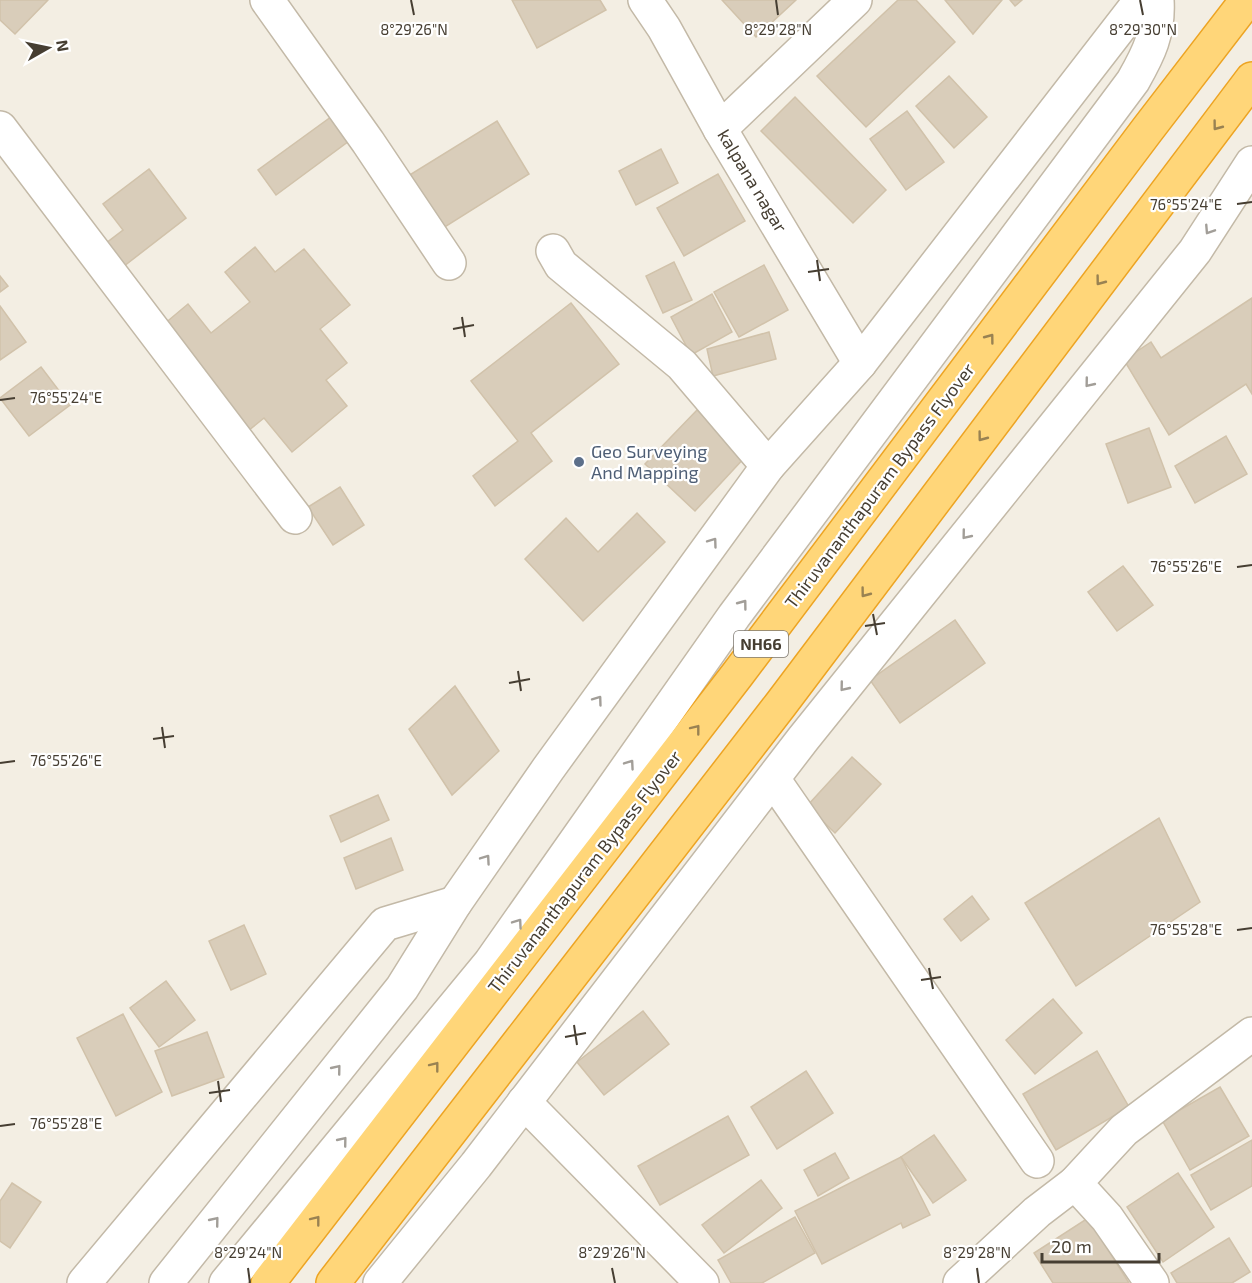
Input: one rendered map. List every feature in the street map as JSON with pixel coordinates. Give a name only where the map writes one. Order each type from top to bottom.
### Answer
[{"type":"highway","name":"Thiruvananthapuram Bypass Flyover","points":[[268,1283],[737,675],[1132,149],[1247,0]]},
{"type":"highway","name":"NH66","points":[[333,1283],[780,704],[1252,79]]},
{"type":"street","points":[[267,0],[368,142],[449,263]]},
{"type":"street","name":"kalpana nagar","points":[[645,0],[664,28],[720,129],[860,363]]},
{"type":"street","points":[[720,129],[855,0]]},
{"type":"street","points":[[166,1283],[402,988],[455,903],[548,769],[768,466],[860,363],[1141,0]]},
{"type":"street","points":[[226,1283],[490,963],[734,616],[1133,81],[1154,39],[1158,21],[1158,0]]},
{"type":"street","points":[[0,128],[295,517]]},
{"type":"street","points":[[380,1283],[524,1102],[773,779],[1196,250],[1252,163]]},
{"type":"street","points":[[553,251],[561,265],[682,365],[768,466]]},
{"type":"street","points":[[773,779],[1037,1161]]},
{"type":"street","points":[[84,1283],[385,924],[455,903]]},
{"type":"street","points":[[960,1283],[1037,1212],[1075,1183],[1124,1130],[1252,1034]]},
{"type":"street","points":[[524,1102],[702,1283]]},
{"type":"street","points":[[1075,1183],[1107,1218],[1152,1283]]},
{"type":"building","points":[[0,0],[48,0],[15,34],[0,20]]},
{"type":"building","points":[[512,0],[600,0],[606,10],[537,48]]},
{"type":"building","points":[[722,0],[796,0],[756,37]]},
{"type":"building","points":[[898,0],[916,0],[955,42],[866,127],[817,76]]},
{"type":"building","points":[[945,0],[1002,0],[973,34]]},
{"type":"building","points":[[1010,0],[1022,0],[1015,6]]},
{"type":"building","points":[[949,76],[987,117],[954,148],[916,106]]},
{"type":"building","points":[[795,97],[886,190],[853,223],[761,131]]},
{"type":"building","points":[[907,111],[944,162],[906,190],[870,139]]},
{"type":"building","points":[[335,114],[353,138],[276,195],[258,170]]},
{"type":"building","points":[[497,121],[529,174],[440,230],[408,176]]},
{"type":"building","points":[[661,149],[678,183],[636,205],[619,171]]},
{"type":"building","points":[[149,169],[186,218],[119,270],[101,247],[123,230],[103,204]]},
{"type":"building","points":[[718,174],[745,221],[684,256],[657,208]]},
{"type":"building","points":[[255,247],[275,272],[304,249],[350,305],[320,329],[347,363],[326,380],[347,406],[292,452],[264,418],[243,435],[157,330],[188,304],[211,333],[250,302],[225,272]]},
{"type":"building","points":[[674,262],[692,300],[663,313],[646,276]]},
{"type":"building","points":[[764,265],[788,310],[739,337],[714,292]]},
{"type":"building","points":[[0,276],[8,286],[0,292]]},
{"type":"building","points":[[712,294],[732,332],[691,355],[671,317]]},
{"type":"building","points":[[1252,298],[1252,394],[1246,384],[1169,435],[1124,360],[1151,342],[1161,358]]},
{"type":"building","points":[[571,303],[619,364],[531,433],[552,461],[495,506],[473,476],[518,441],[471,381]]},
{"type":"building","points":[[0,306],[26,342],[0,360]]},
{"type":"building","points":[[769,332],[776,359],[713,376],[707,349]]},
{"type":"building","points":[[41,367],[70,405],[29,436],[0,398]]},
{"type":"building","points":[[697,410],[746,456],[695,511],[645,464]]},
{"type":"building","points":[[1149,428],[1171,487],[1128,503],[1106,444]]},
{"type":"building","points":[[1226,436],[1247,474],[1195,503],[1175,466]]},
{"type":"building","points":[[340,487],[364,525],[333,545],[308,507]]},
{"type":"building","points":[[637,513],[665,542],[583,621],[525,559],[566,518],[598,552]]},
{"type":"building","points":[[1123,566],[1153,605],[1117,631],[1088,592]]},
{"type":"building","points":[[955,620],[985,663],[900,723],[870,680]]},
{"type":"building","points":[[455,686],[499,751],[452,795],[409,729]]},
{"type":"building","points":[[852,757],[881,784],[835,833],[807,806]]},
{"type":"building","points":[[378,795],[389,820],[341,842],[330,816]]},
{"type":"building","points":[[1159,818],[1200,902],[1076,986],[1025,903]]},
{"type":"building","points":[[391,838],[403,870],[356,889],[344,858]]},
{"type":"building","points":[[972,896],[989,919],[961,941],[944,919]]},
{"type":"building","points":[[244,925],[266,974],[231,990],[209,941]]},
{"type":"building","points":[[166,981],[195,1020],[159,1047],[130,1008]]},
{"type":"building","points":[[1053,999],[1082,1033],[1035,1074],[1006,1040]]},
{"type":"building","points":[[643,1011],[669,1044],[604,1095],[577,1062]]},
{"type":"building","points":[[123,1014],[162,1092],[116,1116],[77,1038]]},
{"type":"building","points":[[207,1032],[224,1077],[172,1096],[155,1051]]},
{"type":"building","points":[[1097,1051],[1129,1107],[1056,1150],[1023,1094]]},
{"type":"building","points":[[806,1071],[833,1113],[777,1149],[751,1107]]},
{"type":"building","points":[[1220,1087],[1249,1136],[1190,1170],[1162,1120]]},
{"type":"building","points":[[728,1116],[749,1155],[660,1205],[638,1166]]},
{"type":"building","points":[[934,1135],[966,1180],[933,1203],[901,1157]]},
{"type":"building","points":[[1252,1140],[1252,1186],[1211,1210],[1191,1175]]},
{"type":"building","points":[[835,1153],[849,1178],[818,1196],[804,1170]]},
{"type":"building","points":[[901,1157],[930,1215],[903,1228],[901,1223],[822,1264],[795,1211]]},
{"type":"building","points":[[1178,1173],[1214,1227],[1163,1262],[1127,1207]]},
{"type":"building","points":[[761,1180],[782,1208],[724,1253],[702,1225]]},
{"type":"building","points":[[12,1183],[41,1202],[10,1248],[0,1241],[0,1201]]},
{"type":"building","points":[[795,1217],[815,1253],[762,1283],[731,1283],[718,1260]]},
{"type":"building","points":[[1088,1218],[1129,1283],[1053,1283],[1034,1253]]},
{"type":"building","points":[[1229,1238],[1250,1272],[1232,1283],[1177,1283],[1171,1273]]},
{"type":"place","name":"Geo Surveying And Mapping","points":[[579,462]]}]
